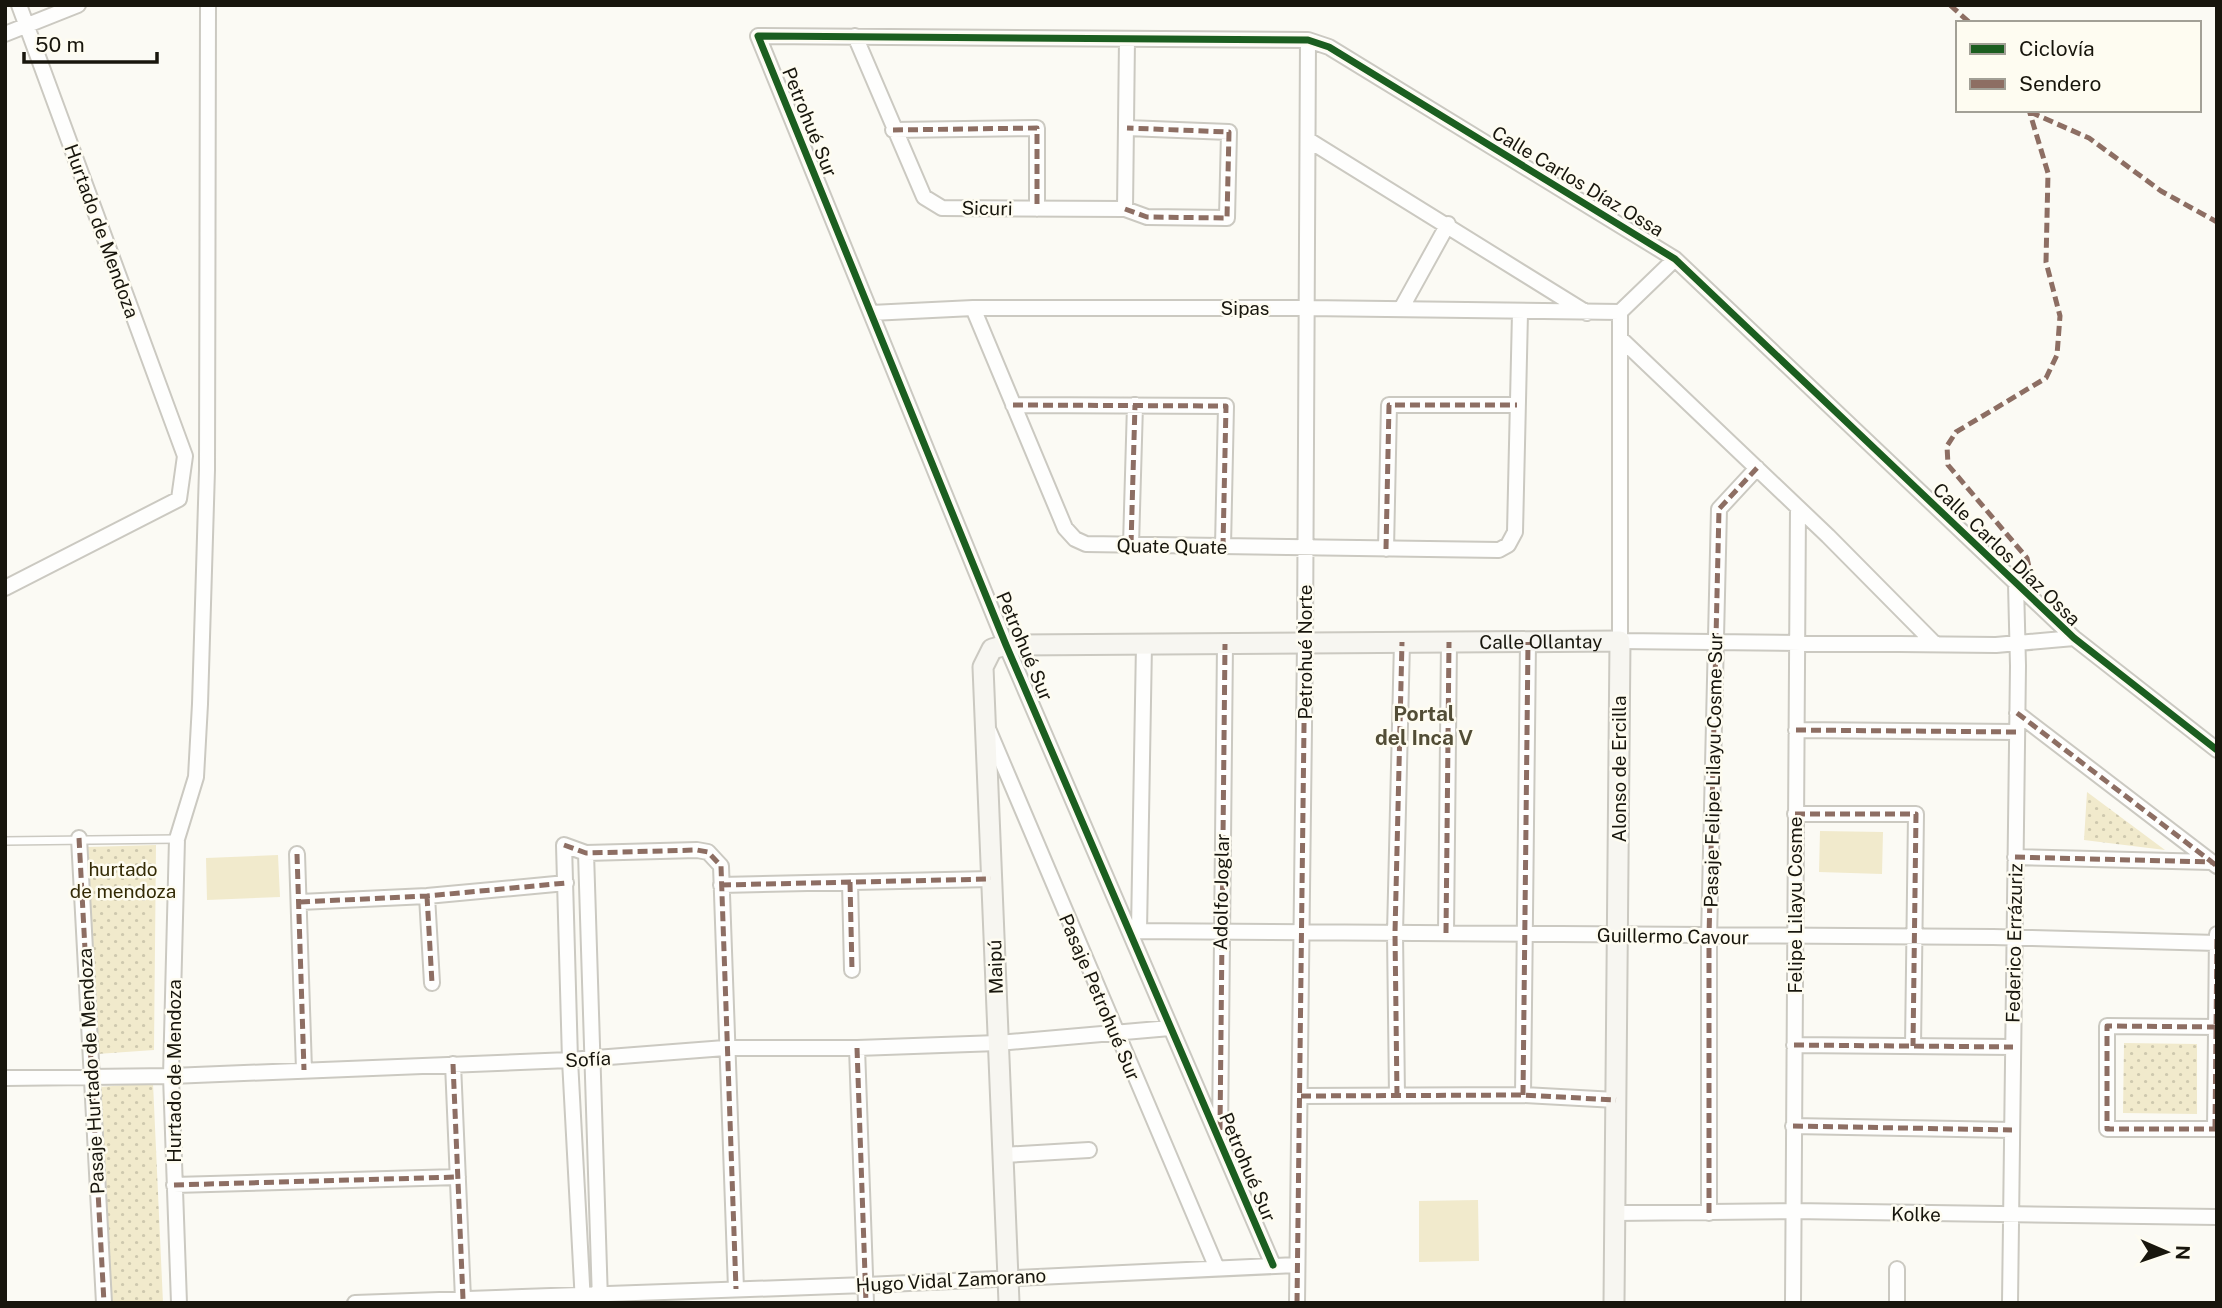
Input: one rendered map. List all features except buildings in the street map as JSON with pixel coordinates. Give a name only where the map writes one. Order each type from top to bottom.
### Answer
[{"type":"street","name":"Hurtado de Mendoza","points":[[19,5],[185,456]]},
{"type":"street","points":[[5,33],[78,5]]},
{"type":"street","name":"Hurtado de Mendoza","points":[[179,1303],[171,1076],[177,839],[196,777],[207,453],[208,5]]},
{"type":"street","name":"Calle Carlos Díaz Ossa","points":[[758,36],[1308,40],[1341,55],[1675,258],[2074,638],[2217,750]]},
{"type":"street","name":"Petrohué Sur","points":[[758,36],[1006,645],[1135,931],[1170,1028],[1273,1265]]},
{"type":"street","name":"Sicuri","points":[[855,36],[893,130],[924,197],[942,208],[1125,209],[1147,217],[1227,218],[1229,132],[1127,128]]},
{"type":"street","points":[[1125,209],[1127,39]]},
{"type":"street","name":"Petrohué Norte","points":[[1297,1303],[1306,643],[1310,141],[1308,40]]},
{"type":"street","points":[[893,130],[1037,128],[1037,209]]},
{"type":"street","points":[[1310,141],[1448,224],[1587,313]]},
{"type":"street","points":[[1401,309],[1448,224]]},
{"type":"street","points":[[1620,312],[1675,258]]},
{"type":"street","name":"Sipas","points":[[871,313],[973,309],[1307,308],[1520,313],[1620,312]]},
{"type":"street","name":"Quate Quate","points":[[973,309],[1065,528],[1075,539],[1086,544],[1499,550],[1508,545],[1515,532],[1517,405]]},
{"type":"street","name":"Alonso de Ercilla","points":[[1614,1303],[1620,312]]},
{"type":"street","points":[[1387,549],[1389,404],[1517,405],[1520,313]]},
{"type":"street","points":[[1620,338],[1757,468],[1934,643]]},
{"type":"street","points":[[1013,405],[1226,406],[1223,547]]},
{"type":"street","points":[[1131,545],[1135,405]]},
{"type":"street","points":[[5,588],[179,499],[185,456],[207,453]]},
{"type":"street","name":"Pasaje Felipe Lilayu Cosme Sur","points":[[1709,1213],[1709,937],[1719,509],[1757,468]]},
{"type":"street","name":"Felipe Lilayu Cosme","points":[[1793,1303],[1798,508]]},
{"type":"street","name":"Federico Errázuriz","points":[[2010,1303],[2018,643],[2016,584]]},
{"type":"street","name":"Calle Ollantay","points":[[1006,645],[1620,641],[1796,644],[2018,643],[2074,638]]},
{"type":"street","points":[[1397,1096],[1395,933],[1402,642]]},
{"type":"street","points":[[1446,933],[1449,642]]},
{"type":"street","points":[[1523,1096],[1528,642]]},
{"type":"street","points":[[1135,931],[1144,644]]},
{"type":"street","name":"Adolfo Joglar","points":[[1220,1140],[1225,644]]},
{"type":"street","name":"Maipú","points":[[1006,645],[992,649],[984,667],[1009,1303]]},
{"type":"street","points":[[2017,713],[2214,864]]},
{"type":"street","name":"Pasaje Petrohué Sur","points":[[987,727],[1216,1266]]},
{"type":"street","points":[[1796,730],[2016,732]]},
{"type":"street","points":[[1795,814],[1916,814],[1913,1046]]},
{"type":"street","name":"Pasaje Hurtado de Mendoza","points":[[79,838],[104,1303]]},
{"type":"street","points":[[583,1299],[570,1060],[564,845],[586,853],[708,852],[721,866],[725,1048],[736,1289]]},
{"type":"street","points":[[586,853],[600,1298]]},
{"type":"street","points":[[297,854],[304,1070]]},
{"type":"street","points":[[2015,857],[2214,864]]},
{"type":"street","points":[[722,885],[991,879]]},
{"type":"street","points":[[850,882],[852,970]]},
{"type":"street","points":[[300,902],[427,896],[566,883]]},
{"type":"street","points":[[427,896],[432,983]]},
{"type":"street","name":"Guillermo Cavour","points":[[1135,931],[1220,934],[1446,933],[2014,938],[2217,943]]},
{"type":"street","points":[[2216,1027],[2107,1026],[2107,1129],[2216,1129],[2217,934]]},
{"type":"street","name":"Sofía","points":[[5,1078],[171,1076],[570,1060],[725,1048],[858,1048],[998,1043],[1170,1028]]},
{"type":"street","points":[[1794,1045],[2013,1047]]},
{"type":"street","points":[[858,1048],[866,1303]]},
{"type":"street","points":[[453,1064],[463,1299]]},
{"type":"street","points":[[1301,1096],[1523,1096],[1616,1100]]},
{"type":"street","points":[[1793,1126],[2012,1130]]},
{"type":"street","points":[[1003,1155],[1089,1150]]},
{"type":"street","points":[[174,1185],[458,1177]]},
{"type":"street","name":"Kolke","points":[[1614,1213],[1793,1211],[2217,1217]]},
{"type":"street","name":"Hugo Vidal Zamorano","points":[[355,1303],[463,1299],[583,1299],[1216,1266],[1296,1265]]},
{"type":"street","points":[[1897,1269],[1897,1303]]},
{"type":"lane","points":[[5,841],[79,838],[177,839]]},
{"type":"green space","points":[[2087,792],[2165,850],[2084,840]]},
{"type":"green space","points":[[1820,831],[1883,832],[1882,874],[1819,872]]},
{"type":"green space","name":"hurtado de mendoza","points":[[156,845],[154,1050],[97,1054],[88,847]]},
{"type":"green space","points":[[278,855],[280,897],[207,900],[206,858]]},
{"type":"green space","points":[[2124,1043],[2197,1044],[2197,1114],[2123,1113]]},
{"type":"green space","points":[[153,1083],[163,1303],[109,1303],[99,1087]]},
{"type":"green space","points":[[1478,1200],[1479,1261],[1419,1262],[1419,1201]]},
{"type":"marked path","points":[[1950,5],[1968,21]]},
{"type":"marked path","points":[[2030,112],[2089,138],[2161,191],[2217,222]]},
{"type":"marked path","points":[[2028,595],[2031,576],[2027,558],[1948,465],[1947,446],[1956,432],[2046,378],[2057,355],[2060,316],[2046,262],[2048,173],[2030,112]]},
{"type":"marked path","points":[[893,130],[1037,128],[1037,209]]},
{"type":"marked path","points":[[1125,209],[1147,217],[1227,218],[1229,132],[1127,128]]},
{"type":"marked path","points":[[1013,405],[1226,406],[1223,546]]},
{"type":"marked path","points":[[1131,545],[1135,405]]},
{"type":"marked path","points":[[1386,549],[1389,405],[1517,405]]},
{"type":"marked path","points":[[1709,1213],[1709,937],[1719,509],[1757,468]]},
{"type":"marked path","points":[[1397,1096],[1395,933],[1402,642]]},
{"type":"marked path","points":[[1446,933],[1449,642]]},
{"type":"marked path","points":[[1523,1095],[1528,642]]},
{"type":"marked path","points":[[1297,1303],[1305,643]]},
{"type":"marked path","points":[[1220,1130],[1225,644]]},
{"type":"marked path","points":[[2017,713],[2217,866]]},
{"type":"marked path","points":[[1796,730],[2016,732]]},
{"type":"marked path","points":[[1795,814],[1916,814],[1913,1046]]},
{"type":"marked path","points":[[79,838],[104,1303]]},
{"type":"marked path","points":[[564,845],[586,853],[697,850],[708,852],[721,866],[736,1289]]},
{"type":"marked path","points":[[297,854],[304,1070]]},
{"type":"marked path","points":[[2015,857],[2212,862]]},
{"type":"marked path","points":[[721,885],[991,879]]},
{"type":"marked path","points":[[850,882],[852,970]]},
{"type":"marked path","points":[[300,902],[427,896],[566,883]]},
{"type":"marked path","points":[[427,896],[432,983]]},
{"type":"marked path","points":[[2215,1129],[2217,934]]},
{"type":"marked path","points":[[2217,1027],[2107,1026],[2107,1129],[2217,1129]]},
{"type":"marked path","points":[[1794,1045],[2013,1047]]},
{"type":"marked path","points":[[857,1048],[866,1303]]},
{"type":"marked path","points":[[453,1064],[463,1299]]},
{"type":"marked path","points":[[1301,1096],[1523,1095],[1616,1100]]},
{"type":"marked path","points":[[1793,1126],[2012,1130]]},
{"type":"marked path","points":[[174,1185],[458,1177]]},
{"type":"cycle path","points":[[1273,1265],[1006,645],[758,36],[1308,40],[1329,47],[1675,259],[2074,638],[2217,750]]},
{"type":"district","name":"Portal del Inca V","points":[[1424,726]]}]
